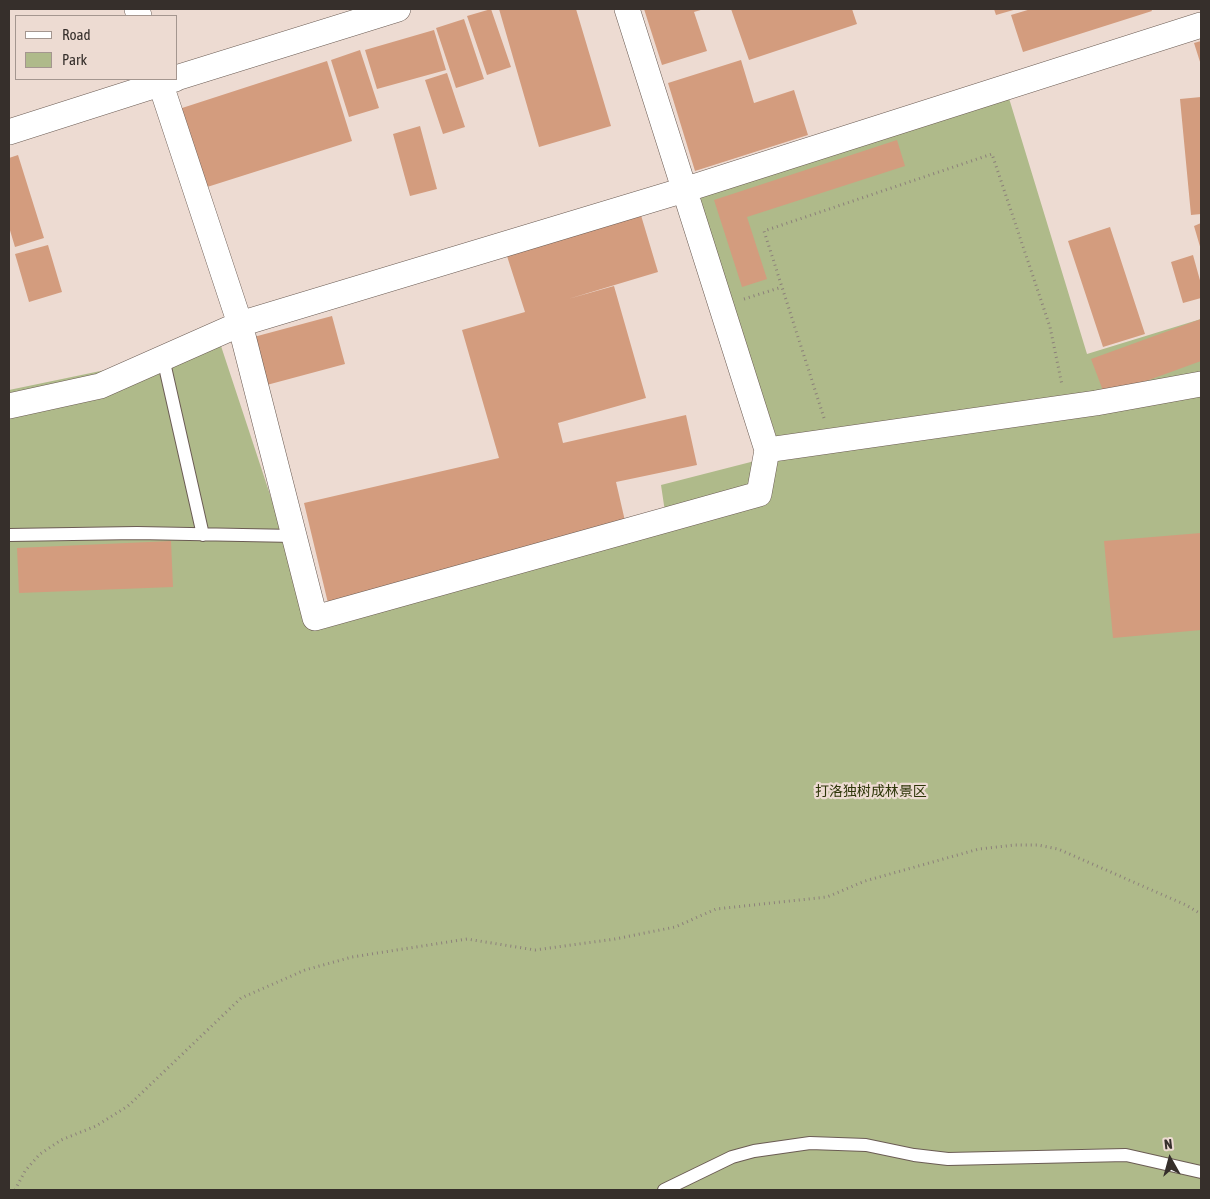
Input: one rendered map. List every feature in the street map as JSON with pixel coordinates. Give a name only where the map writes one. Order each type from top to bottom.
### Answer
[{"type":"street","points":[[178,77],[398,9]]},
{"type":"street","points":[[9,132],[168,80],[240,324],[315,618],[759,494],[767,450],[627,9]]},
{"type":"street","points":[[9,406],[100,386],[240,324],[684,190],[1201,25]]},
{"type":"street","points":[[767,450],[1067,407],[1201,384]]},
{"type":"lane","points":[[163,358],[203,535]]},
{"type":"lane","points":[[9,535],[295,536]]},
{"type":"lane","points":[[664,1190],[732,1157],[772,1148],[810,1143],[866,1145],[914,1156],[948,1159],[1126,1155],[1201,1172]]},
{"type":"path","points":[[831,441],[764,231],[992,154],[1050,327],[1067,407]]},
{"type":"path","points":[[721,305],[782,288]]},
{"type":"path","points":[[15,1190],[25,1171],[40,1154],[61,1140],[96,1126],[128,1106],[241,998],[305,970],[352,956],[467,939],[536,950],[615,939],[675,927],[716,910],[827,897],[865,881],[979,849],[1015,845],[1038,845],[1058,849],[1186,904],[1201,914]]},
{"type":"green space","name":"打洛独树成林景区","points":[[1008,95],[1087,354],[1201,319],[1201,1190],[9,1190],[9,390],[221,346],[312,622],[668,532],[661,485],[782,454],[696,196]]},
{"type":"building","points":[[491,9],[511,67],[487,75],[467,16]]},
{"type":"building","points":[[499,9],[576,9],[611,126],[539,147]]},
{"type":"building","points":[[644,9],[704,9],[694,12],[707,51],[662,65]]},
{"type":"building","points":[[731,9],[852,9],[857,24],[749,60]]},
{"type":"building","points":[[994,9],[1017,9],[996,15]]},
{"type":"building","points":[[1031,9],[1151,9],[1152,11],[1023,52],[1011,15]]},
{"type":"building","points":[[464,19],[484,79],[456,88],[436,28]]},
{"type":"building","points":[[434,30],[446,70],[377,89],[365,50]]},
{"type":"building","points":[[1201,41],[1201,65],[1194,43]]},
{"type":"building","points":[[360,50],[379,108],[349,117],[331,60]]},
{"type":"building","points":[[741,60],[754,103],[794,90],[808,135],[695,171],[668,83]]},
{"type":"building","points":[[327,61],[352,141],[204,188],[179,109]]},
{"type":"building","points":[[447,73],[465,127],[443,134],[425,80]]},
{"type":"building","points":[[1201,97],[1201,214],[1191,215],[1180,99]]},
{"type":"building","points":[[420,126],[437,189],[410,196],[393,134]]},
{"type":"building","points":[[897,140],[905,166],[747,217],[767,279],[742,287],[714,200]]},
{"type":"building","points":[[18,155],[44,238],[15,247],[9,227],[9,158]]},
{"type":"building","points":[[640,212],[658,272],[568,299],[614,286],[646,398],[558,423],[563,443],[686,415],[697,465],[616,482],[628,534],[328,603],[304,503],[499,458],[462,330],[525,312],[506,253]]},
{"type":"building","points":[[1201,223],[1201,250],[1194,226]]},
{"type":"building","points":[[1110,227],[1145,334],[1103,347],[1068,241]]},
{"type":"building","points":[[48,245],[62,292],[29,302],[15,254]]},
{"type":"building","points":[[1193,255],[1201,284],[1201,298],[1183,303],[1171,262]]},
{"type":"building","points":[[332,316],[345,364],[263,386],[250,338]]},
{"type":"building","points":[[1201,319],[1201,361],[1105,396],[1091,359]]},
{"type":"building","points":[[1201,533],[1201,630],[1113,638],[1104,541]]},
{"type":"building","points":[[171,541],[173,587],[19,593],[17,548]]}]
